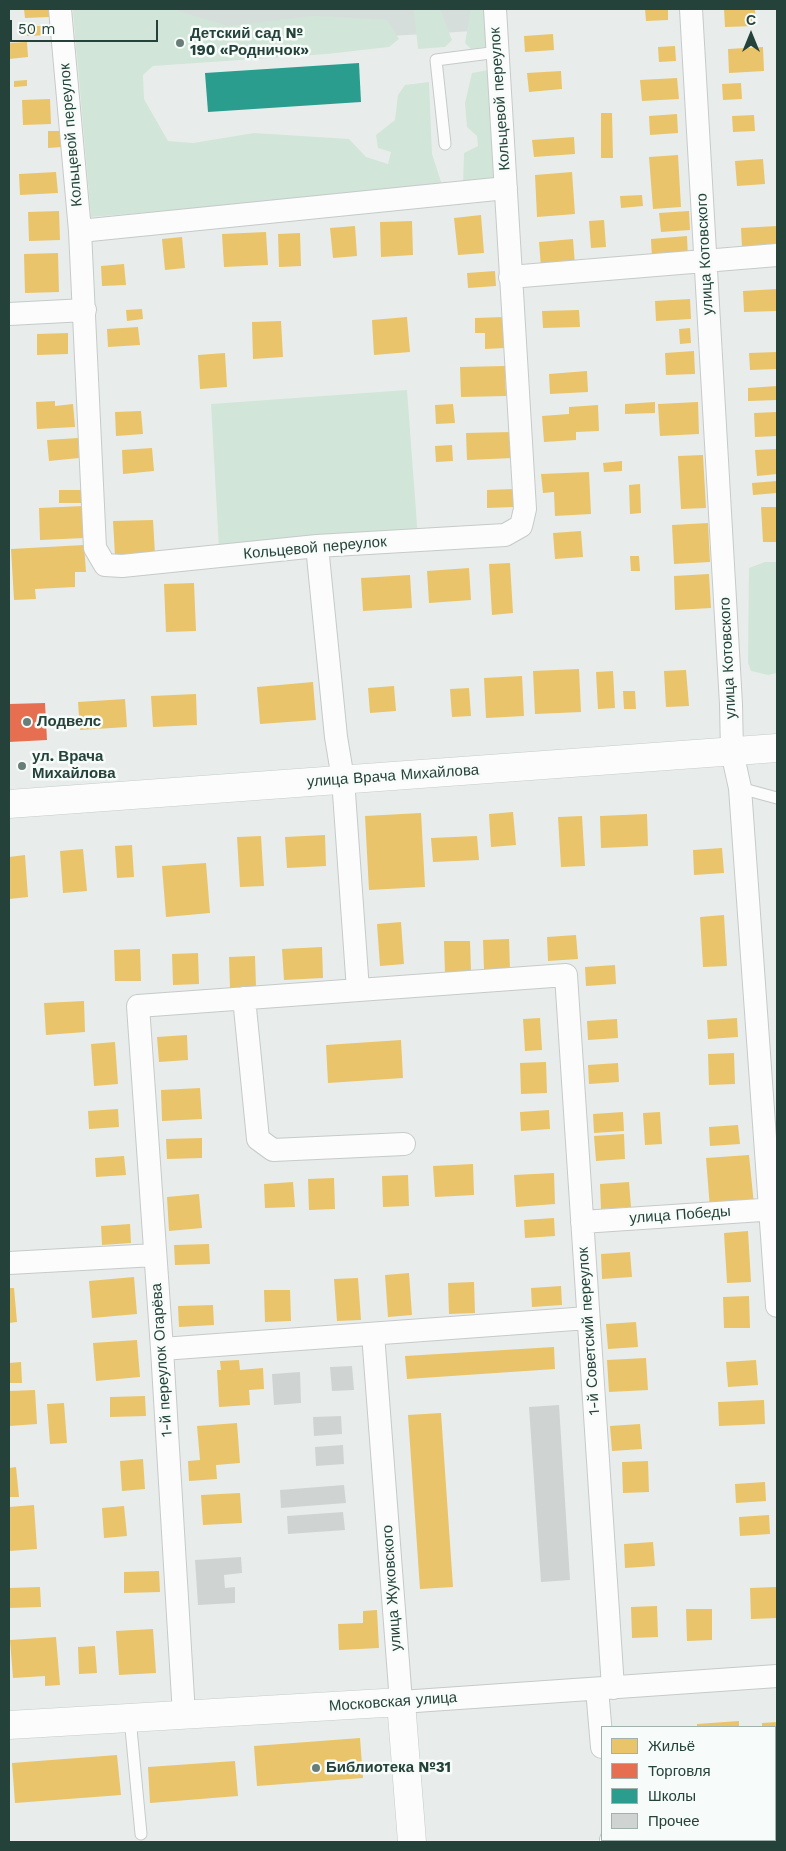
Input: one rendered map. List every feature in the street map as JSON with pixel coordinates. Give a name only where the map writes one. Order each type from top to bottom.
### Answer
[{"type":"main road","name":"улица Врача Михайлова","points":[[9,804],[777,748]]},
{"type":"main road","name":"Московская улица","points":[[9,1725],[401,1702]]},
{"type":"main road","name":"улица Жуковского","points":[[401,1702],[412,1842]]},
{"type":"street","name":"Кольцевой переулок","points":[[60,9],[80,231],[95,548],[105,565],[122,566],[317,546],[505,535],[521,526],[525,509],[494,9]]},
{"type":"street","name":"улица Котовского","points":[[691,9],[732,704],[732,752],[740,788],[774,1210],[777,1306]]},
{"type":"street","name":"Кольцевой переулок","points":[[80,231],[506,188]]},
{"type":"street","points":[[510,277],[777,256]]},
{"type":"street","points":[[9,314],[85,310]]},
{"type":"street","points":[[317,546],[336,737],[343,779],[358,990],[244,998],[258,1139],[273,1150],[404,1144]]},
{"type":"street","name":"1-й Советский переулок","points":[[358,990],[566,975],[588,1318],[605,1688],[603,1726]]},
{"type":"street","name":"1-й переулок Огарёва","points":[[184,1715],[162,1349],[138,1006],[244,998]]},
{"type":"street","name":"улица Победы","points":[[582,1222],[774,1210]]},
{"type":"street","points":[[9,1263],[155,1255]]},
{"type":"street","points":[[162,1349],[588,1318]]},
{"type":"street","name":"улица Жуковского","points":[[373,1334],[401,1702]]},
{"type":"street","name":"Московская улица","points":[[401,1702],[777,1676]]},
{"type":"lane","points":[[445,144],[436,60],[498,52]]},
{"type":"lane","points":[[740,788],[777,798]]},
{"type":"lane","points":[[130,1718],[141,1834]]},
{"type":"shaded area","name":"Детский сад № 190 «Родничок»","points":[[73,9],[488,9],[490,30],[77,55]]},
{"type":"green space","points":[[73,9],[177,9],[181,12],[228,26],[315,16],[387,20],[399,39],[389,47],[327,54],[153,66],[143,75],[144,99],[168,141],[193,143],[254,133],[349,139],[366,157],[388,164],[391,152],[378,148],[376,135],[395,120],[398,95],[405,85],[429,82],[432,154],[443,188],[91,217]]},
{"type":"green space","points":[[414,9],[440,9],[452,40],[445,47],[418,49]]},
{"type":"green space","points":[[471,9],[488,9],[492,46],[471,49],[465,43]]},
{"type":"green space","points":[[494,69],[505,183],[463,187],[464,153],[478,146],[477,136],[467,127],[465,103],[472,73]]},
{"type":"green space","points":[[407,390],[418,538],[219,549],[211,404]]},
{"type":"green space","points":[[765,562],[777,562],[777,673],[768,675],[751,671],[748,663],[749,568]]},
{"type":"building: Жильё","points":[[24,9],[50,9],[50,17],[25,18]]},
{"type":"building: Жильё","points":[[645,9],[668,9],[668,20],[646,21]]},
{"type":"building: Жильё","points":[[724,9],[755,9],[756,26],[725,27]]},
{"type":"building: Жильё","points":[[27,26],[49,26],[49,35],[27,36]]},
{"type":"building: Жильё","points":[[553,34],[554,50],[525,52],[524,36]]},
{"type":"building: Жильё","points":[[27,42],[28,57],[9,59],[9,43]]},
{"type":"building: Жильё","points":[[675,46],[676,61],[659,62],[658,47]]},
{"type":"building: Жильё","points":[[763,47],[764,71],[729,73],[728,49]]},
{"type":"building: Жильё","points":[[561,71],[562,89],[529,92],[527,73]]},
{"type":"building: Жильё","points":[[677,78],[679,99],[642,101],[640,80]]},
{"type":"building: Жильё","points":[[27,80],[27,86],[14,87],[14,81]]},
{"type":"building: Жильё","points":[[741,83],[742,99],[723,100],[722,84]]},
{"type":"building: Жильё","points":[[50,99],[51,124],[23,125],[22,100]]},
{"type":"building: Жильё","points":[[601,113],[612,113],[613,158],[601,158]]},
{"type":"building: Жильё","points":[[677,114],[678,133],[650,135],[649,116]]},
{"type":"building: Жильё","points":[[754,115],[755,131],[733,132],[732,116]]},
{"type":"building: Жильё","points":[[48,131],[61,131],[62,147],[48,148]]},
{"type":"building: Жильё","points":[[574,137],[575,154],[534,157],[532,140]]},
{"type":"building: Жильё","points":[[678,155],[681,207],[653,209],[649,157]]},
{"type":"building: Жильё","points":[[763,159],[765,184],[737,186],[735,161]]},
{"type":"building: Жильё","points":[[56,172],[58,193],[20,195],[19,174]]},
{"type":"building: Жильё","points":[[572,172],[575,214],[537,217],[535,175]]},
{"type":"building: Жильё","points":[[642,195],[643,206],[621,208],[620,196]]},
{"type":"building: Жильё","points":[[59,211],[60,240],[29,241],[28,212]]},
{"type":"building: Жильё","points":[[689,211],[690,230],[661,232],[659,213]]},
{"type":"building: Жильё","points":[[481,215],[484,253],[458,255],[454,218]]},
{"type":"building: Жильё","points":[[604,220],[606,247],[591,248],[589,221]]},
{"type":"building: Жильё","points":[[412,221],[413,255],[381,257],[380,222]]},
{"type":"building: Жильё","points":[[355,226],[357,256],[333,258],[330,228]]},
{"type":"building: Жильё","points":[[777,226],[777,246],[742,248],[741,228]]},
{"type":"building: Жильё","points":[[266,232],[268,265],[224,267],[222,234]]},
{"type":"building: Жильё","points":[[300,233],[301,266],[279,267],[278,234]]},
{"type":"building: Жильё","points":[[687,236],[688,257],[652,259],[651,239]]},
{"type":"building: Жильё","points":[[182,237],[185,268],[165,270],[162,239]]},
{"type":"building: Жильё","points":[[573,239],[575,265],[541,267],[539,242]]},
{"type":"building: Жильё","points":[[58,253],[59,292],[25,293],[24,254]]},
{"type":"building: Жильё","points":[[124,264],[126,285],[102,286],[101,266]]},
{"type":"building: Жильё","points":[[495,271],[496,286],[468,288],[467,273]]},
{"type":"building: Жильё","points":[[777,289],[777,311],[744,312],[743,291]]},
{"type":"building: Жильё","points":[[690,299],[691,319],[656,321],[655,301]]},
{"type":"building: Жильё","points":[[142,309],[143,319],[127,321],[126,310]]},
{"type":"building: Жильё","points":[[579,310],[580,327],[543,328],[542,311]]},
{"type":"building: Жильё","points":[[407,317],[410,352],[374,355],[372,320]]},
{"type":"building: Жильё","points":[[505,317],[505,348],[485,349],[485,333],[475,333],[475,318]]},
{"type":"building: Жильё","points":[[281,321],[283,357],[253,359],[252,322]]},
{"type":"building: Жильё","points":[[138,327],[140,345],[108,347],[107,329]]},
{"type":"building: Жильё","points":[[690,328],[691,343],[680,344],[679,329]]},
{"type":"building: Жильё","points":[[68,333],[68,354],[37,355],[37,334]]},
{"type":"building: Жильё","points":[[694,351],[695,374],[666,375],[665,353]]},
{"type":"building: Жильё","points":[[777,352],[777,369],[750,370],[749,353]]},
{"type":"building: Жильё","points":[[225,353],[227,387],[200,389],[198,355]]},
{"type":"building: Жильё","points":[[505,366],[506,396],[461,397],[460,367]]},
{"type":"building: Жильё","points":[[587,371],[588,392],[550,394],[549,374]]},
{"type":"building: Жильё","points":[[777,386],[777,400],[748,401],[748,388]]},
{"type":"building: Жильё","points":[[55,401],[55,406],[73,404],[75,427],[37,429],[36,402]]},
{"type":"building: Жильё","points":[[655,402],[655,413],[625,414],[625,404]]},
{"type":"building: Жильё","points":[[698,402],[699,434],[660,436],[658,404]]},
{"type":"building: Жильё","points":[[453,404],[455,423],[436,424],[435,405]]},
{"type":"building: Жильё","points":[[598,405],[599,431],[576,432],[576,440],[544,442],[542,416],[569,414],[569,407]]},
{"type":"building: Жильё","points":[[141,411],[143,434],[116,436],[115,412]]},
{"type":"building: Жильё","points":[[777,412],[777,436],[755,437],[754,413]]},
{"type":"building: Жильё","points":[[513,432],[513,458],[467,460],[466,433]]},
{"type":"building: Жильё","points":[[78,438],[79,458],[49,461],[47,440]]},
{"type":"building: Жильё","points":[[452,445],[453,461],[436,462],[435,446]]},
{"type":"building: Жильё","points":[[152,448],[154,471],[123,474],[122,450]]},
{"type":"building: Жильё","points":[[777,449],[777,474],[757,476],[755,450]]},
{"type":"building: Жильё","points":[[703,455],[706,508],[681,509],[678,456]]},
{"type":"building: Жильё","points":[[622,461],[622,471],[604,472],[603,463]]},
{"type":"building: Жильё","points":[[589,472],[591,514],[555,516],[554,492],[543,493],[541,474]]},
{"type":"building: Жильё","points":[[777,481],[777,493],[753,495],[752,483]]},
{"type":"building: Жильё","points":[[640,484],[641,513],[630,514],[629,485]]},
{"type":"building: Жильё","points":[[514,489],[514,507],[487,508],[487,490]]},
{"type":"building: Жильё","points":[[59,490],[82,490],[82,503],[59,503]]},
{"type":"building: Жильё","points":[[84,506],[85,538],[40,540],[39,508]]},
{"type":"building: Жильё","points":[[761,507],[777,507],[777,542],[763,542]]},
{"type":"building: Жильё","points":[[153,520],[155,554],[115,556],[113,521]]},
{"type":"building: Жильё","points":[[708,523],[710,562],[674,564],[672,525]]},
{"type":"building: Жильё","points":[[581,531],[583,557],[555,559],[553,533]]},
{"type":"building: Жильё","points":[[84,545],[86,572],[75,572],[75,587],[35,589],[36,599],[14,600],[11,549]]},
{"type":"building: Жильё","points":[[630,556],[639,556],[640,571],[631,571]]},
{"type":"building: Жильё","points":[[510,563],[513,613],[492,615],[489,564]]},
{"type":"building: Жильё","points":[[469,568],[471,600],[429,603],[427,571]]},
{"type":"building: Жильё","points":[[709,574],[711,608],[675,610],[674,576]]},
{"type":"building: Жильё","points":[[410,575],[412,608],[363,611],[361,578]]},
{"type":"building: Жильё","points":[[194,583],[196,631],[166,632],[164,584]]},
{"type":"building: Жильё","points":[[579,669],[581,712],[535,714],[533,671]]},
{"type":"building: Жильё","points":[[686,670],[689,706],[666,707],[664,671]]},
{"type":"building: Жильё","points":[[613,671],[615,708],[598,709],[596,672]]},
{"type":"building: Жильё","points":[[522,676],[524,716],[486,718],[484,678]]},
{"type":"building: Жильё","points":[[313,682],[316,720],[260,724],[257,687]]},
{"type":"building: Жильё","points":[[394,686],[396,711],[370,713],[368,688]]},
{"type":"building: Жильё","points":[[469,688],[471,716],[452,717],[450,689]]},
{"type":"building: Жильё","points":[[623,691],[635,691],[636,709],[624,709]]},
{"type":"building: Жильё","points":[[196,694],[197,725],[153,727],[151,696]]},
{"type":"building: Жильё","points":[[125,699],[127,727],[80,730],[78,702]]},
{"type":"building: Жильё","points":[[513,812],[516,845],[491,847],[489,814]]},
{"type":"building: Жильё","points":[[421,813],[425,887],[369,890],[365,816]]},
{"type":"building: Жильё","points":[[647,814],[648,846],[601,848],[600,816]]},
{"type":"building: Жильё","points":[[582,816],[585,866],[561,867],[558,817]]},
{"type":"building: Жильё","points":[[325,835],[326,866],[287,868],[285,837]]},
{"type":"building: Жильё","points":[[261,836],[264,886],[240,887],[237,837]]},
{"type":"building: Жильё","points":[[477,836],[479,860],[433,862],[431,838]]},
{"type":"building: Жильё","points":[[132,845],[134,877],[117,878],[115,846]]},
{"type":"building: Жильё","points":[[722,848],[724,873],[694,875],[693,850]]},
{"type":"building: Жильё","points":[[83,849],[87,891],[63,893],[60,851]]},
{"type":"building: Жильё","points":[[25,855],[28,897],[9,899],[9,857]]},
{"type":"building: Жильё","points":[[206,863],[210,913],[166,917],[162,866]]},
{"type":"building: Жильё","points":[[724,915],[727,966],[703,967],[700,917]]},
{"type":"building: Жильё","points":[[401,922],[404,964],[380,966],[377,924]]},
{"type":"building: Жильё","points":[[576,935],[578,959],[548,961],[547,937]]},
{"type":"building: Жильё","points":[[509,939],[510,970],[484,971],[483,940]]},
{"type":"building: Жильё","points":[[444,941],[470,941],[471,972],[445,973]]},
{"type":"building: Жильё","points":[[322,947],[323,978],[284,980],[282,949]]},
{"type":"building: Жильё","points":[[140,949],[141,981],[115,981],[114,950]]},
{"type":"building: Жильё","points":[[198,953],[199,984],[173,985],[172,954]]},
{"type":"building: Жильё","points":[[255,956],[256,988],[230,988],[229,957]]},
{"type":"building: Жильё","points":[[615,965],[616,984],[586,986],[585,967]]},
{"type":"building: Жильё","points":[[84,1001],[85,1032],[46,1035],[44,1003]]},
{"type":"building: Жильё","points":[[540,1018],[542,1050],[525,1051],[523,1019]]},
{"type":"building: Жильё","points":[[737,1018],[738,1037],[708,1039],[707,1020]]},
{"type":"building: Жильё","points":[[617,1019],[618,1038],[588,1040],[587,1021]]},
{"type":"building: Жильё","points":[[187,1035],[188,1060],[159,1062],[157,1037]]},
{"type":"building: Жильё","points":[[401,1040],[403,1078],[328,1083],[326,1045]]},
{"type":"building: Жильё","points":[[115,1042],[118,1084],[94,1086],[91,1044]]},
{"type":"building: Жильё","points":[[734,1053],[735,1084],[709,1085],[708,1054]]},
{"type":"building: Жильё","points":[[546,1062],[547,1093],[521,1094],[520,1063]]},
{"type":"building: Жильё","points":[[618,1063],[619,1082],[589,1084],[588,1065]]},
{"type":"building: Жильё","points":[[200,1088],[202,1119],[162,1121],[161,1090]]},
{"type":"building: Жильё","points":[[118,1109],[119,1127],[89,1129],[88,1111]]},
{"type":"building: Жильё","points":[[549,1110],[550,1129],[521,1131],[520,1112]]},
{"type":"building: Жильё","points":[[623,1112],[624,1131],[594,1133],[593,1114]]},
{"type":"building: Жильё","points":[[660,1112],[662,1144],[645,1145],[643,1113]]},
{"type":"building: Жильё","points":[[738,1125],[740,1144],[710,1146],[709,1127]]},
{"type":"building: Жильё","points":[[624,1134],[625,1159],[596,1161],[594,1136]]},
{"type":"building: Жильё","points":[[202,1138],[202,1158],[167,1159],[166,1139]]},
{"type":"building: Жильё","points":[[749,1155],[754,1205],[710,1209],[706,1158]]},
{"type":"building: Жильё","points":[[124,1156],[126,1175],[96,1177],[95,1158]]},
{"type":"building: Жильё","points":[[473,1164],[474,1195],[435,1197],[433,1166]]},
{"type":"building: Жильё","points":[[554,1173],[555,1204],[516,1207],[514,1175]]},
{"type":"building: Жильё","points":[[408,1175],[409,1206],[383,1207],[382,1176]]},
{"type":"building: Жильё","points":[[334,1178],[335,1209],[309,1210],[308,1179]]},
{"type":"building: Жильё","points":[[293,1182],[295,1207],[265,1208],[264,1184]]},
{"type":"building: Жильё","points":[[629,1182],[631,1207],[601,1209],[600,1184]]},
{"type":"building: Жильё","points":[[199,1194],[202,1228],[169,1231],[167,1197]]},
{"type":"building: Жильё","points":[[554,1218],[555,1236],[525,1238],[524,1220]]},
{"type":"building: Жильё","points":[[130,1224],[131,1243],[102,1245],[101,1226]]},
{"type":"building: Жильё","points":[[748,1231],[751,1282],[727,1283],[724,1233]]},
{"type":"building: Жильё","points":[[209,1244],[210,1264],[175,1265],[174,1245]]},
{"type":"building: Жильё","points":[[630,1252],[632,1277],[602,1279],[601,1254]]},
{"type":"building: Жильё","points":[[409,1273],[412,1315],[388,1317],[385,1275]]},
{"type":"building: Жильё","points":[[134,1277],[137,1314],[92,1318],[89,1281]]},
{"type":"building: Жильё","points":[[358,1278],[361,1320],[337,1321],[334,1279]]},
{"type":"building: Жильё","points":[[474,1282],[475,1313],[449,1314],[448,1283]]},
{"type":"building: Жильё","points":[[561,1286],[562,1305],[532,1307],[531,1288]]},
{"type":"building: Жильё","points":[[9,1288],[14,1288],[17,1322],[9,1323]]},
{"type":"building: Жильё","points":[[264,1290],[290,1290],[291,1321],[265,1322]]},
{"type":"building: Жильё","points":[[749,1296],[750,1328],[724,1328],[723,1297]]},
{"type":"building: Жильё","points":[[213,1305],[214,1325],[179,1327],[178,1306]]},
{"type":"building: Жильё","points":[[636,1322],[638,1347],[608,1349],[606,1324]]},
{"type":"building: Жильё","points":[[137,1340],[140,1377],[96,1381],[93,1343]]},
{"type":"building: Жильё","points":[[554,1347],[555,1369],[407,1379],[405,1356]]},
{"type":"building: Жильё","points":[[646,1358],[648,1390],[609,1392],[607,1360]]},
{"type":"building: Жильё","points":[[239,1360],[240,1370],[263,1368],[264,1389],[249,1390],[250,1405],[219,1407],[217,1370],[221,1370],[220,1361]]},
{"type":"building: Жильё","points":[[756,1360],[758,1385],[728,1387],[726,1362]]},
{"type":"building: Жильё","points":[[21,1362],[22,1383],[9,1383],[9,1363]]},
{"type":"building: Жильё","points":[[35,1390],[37,1424],[9,1426],[9,1391]]},
{"type":"building: Жильё","points":[[145,1396],[146,1416],[110,1417],[110,1397]]},
{"type":"building: Жильё","points":[[764,1400],[765,1424],[719,1426],[718,1402]]},
{"type":"building: Жильё","points":[[64,1403],[67,1443],[50,1444],[47,1404]]},
{"type":"building: Жильё","points":[[441,1413],[453,1587],[420,1589],[408,1415]]},
{"type":"building: Жильё","points":[[237,1423],[240,1463],[216,1465],[217,1479],[189,1481],[188,1461],[200,1460],[197,1426]]},
{"type":"building: Жильё","points":[[640,1424],[642,1449],[612,1451],[610,1426]]},
{"type":"building: Жильё","points":[[143,1459],[145,1489],[122,1491],[120,1461]]},
{"type":"building: Жильё","points":[[648,1461],[649,1492],[623,1493],[622,1462]]},
{"type":"building: Жильё","points":[[16,1467],[19,1497],[9,1497],[9,1468]]},
{"type":"building: Жильё","points":[[765,1482],[766,1501],[736,1503],[735,1484]]},
{"type":"building: Жильё","points":[[240,1493],[242,1523],[203,1525],[201,1495]]},
{"type":"building: Жильё","points":[[34,1505],[37,1549],[9,1551],[9,1507]]},
{"type":"building: Жильё","points":[[124,1506],[127,1536],[104,1538],[102,1508]]},
{"type":"building: Жильё","points":[[769,1515],[770,1534],[740,1536],[739,1517]]},
{"type":"building: Жильё","points":[[653,1542],[655,1566],[625,1568],[624,1544]]},
{"type":"building: Жильё","points":[[159,1571],[160,1592],[124,1593],[124,1572]]},
{"type":"building: Жильё","points":[[40,1587],[41,1607],[9,1608],[9,1588]]},
{"type":"building: Жильё","points":[[776,1587],[777,1618],[751,1619],[750,1588]]},
{"type":"building: Жильё","points":[[657,1606],[658,1637],[632,1638],[631,1607]]},
{"type":"building: Жильё","points":[[686,1609],[712,1609],[712,1640],[687,1641]]},
{"type":"building: Жильё","points":[[377,1610],[379,1648],[339,1650],[338,1624],[363,1623],[363,1611]]},
{"type":"building: Жильё","points":[[153,1629],[156,1673],[119,1675],[116,1631]]},
{"type":"building: Жильё","points":[[56,1637],[60,1685],[45,1686],[45,1676],[13,1678],[10,1640]]},
{"type":"building: Жильё","points":[[95,1646],[97,1673],[79,1674],[78,1647]]},
{"type":"building: Жильё","points":[[739,1721],[739,1726],[697,1726],[697,1724]]},
{"type":"building: Жильё","points":[[777,1722],[777,1748],[776,1726],[762,1726],[762,1723]]},
{"type":"building: Жильё","points":[[360,1738],[363,1778],[257,1786],[254,1746]]},
{"type":"building: Жильё","points":[[117,1755],[121,1795],[15,1803],[12,1763]]},
{"type":"building: Жильё","points":[[235,1761],[238,1796],[150,1803],[148,1767]]},
{"type":"building: Жильё","points":[[776,1807],[777,1807],[776,1831]]},
{"type":"building: Жильё","points":[[642,1841],[673,1841],[673,1842]]},
{"type":"building: Жильё","points":[[698,1841],[724,1841],[724,1842]]},
{"type":"building: Торговля","name":"Лодвелс","points":[[45,703],[47,740],[9,742],[9,704]]},
{"type":"building: Школы","points":[[359,63],[361,102],[208,112],[205,73]]},
{"type":"building: Прочее","points":[[352,1366],[354,1390],[332,1391],[330,1367]]},
{"type":"building: Прочее","points":[[300,1372],[301,1403],[274,1405],[272,1374]]},
{"type":"building: Прочее","points":[[559,1405],[570,1580],[541,1582],[529,1407]]},
{"type":"building: Прочее","points":[[341,1416],[342,1434],[314,1436],[313,1417]]},
{"type":"building: Прочее","points":[[343,1445],[344,1464],[316,1466],[315,1447]]},
{"type":"building: Прочее","points":[[344,1485],[346,1503],[281,1508],[280,1490]]},
{"type":"building: Прочее","points":[[343,1512],[345,1530],[288,1534],[287,1516]]},
{"type":"building: Прочее","points":[[241,1557],[242,1573],[224,1575],[225,1588],[235,1587],[235,1603],[198,1605],[195,1560]]},
{"type":"place","name":"Детский сад № 190 «Родничок»","points":[[180,43]]},
{"type":"place","name":"Лодвелс","points":[[27,722]]},
{"type":"place","name":"ул. Врача Михайлова","points":[[22,766]]},
{"type":"place","name":"Библиотека №31","points":[[316,1768]]}]
